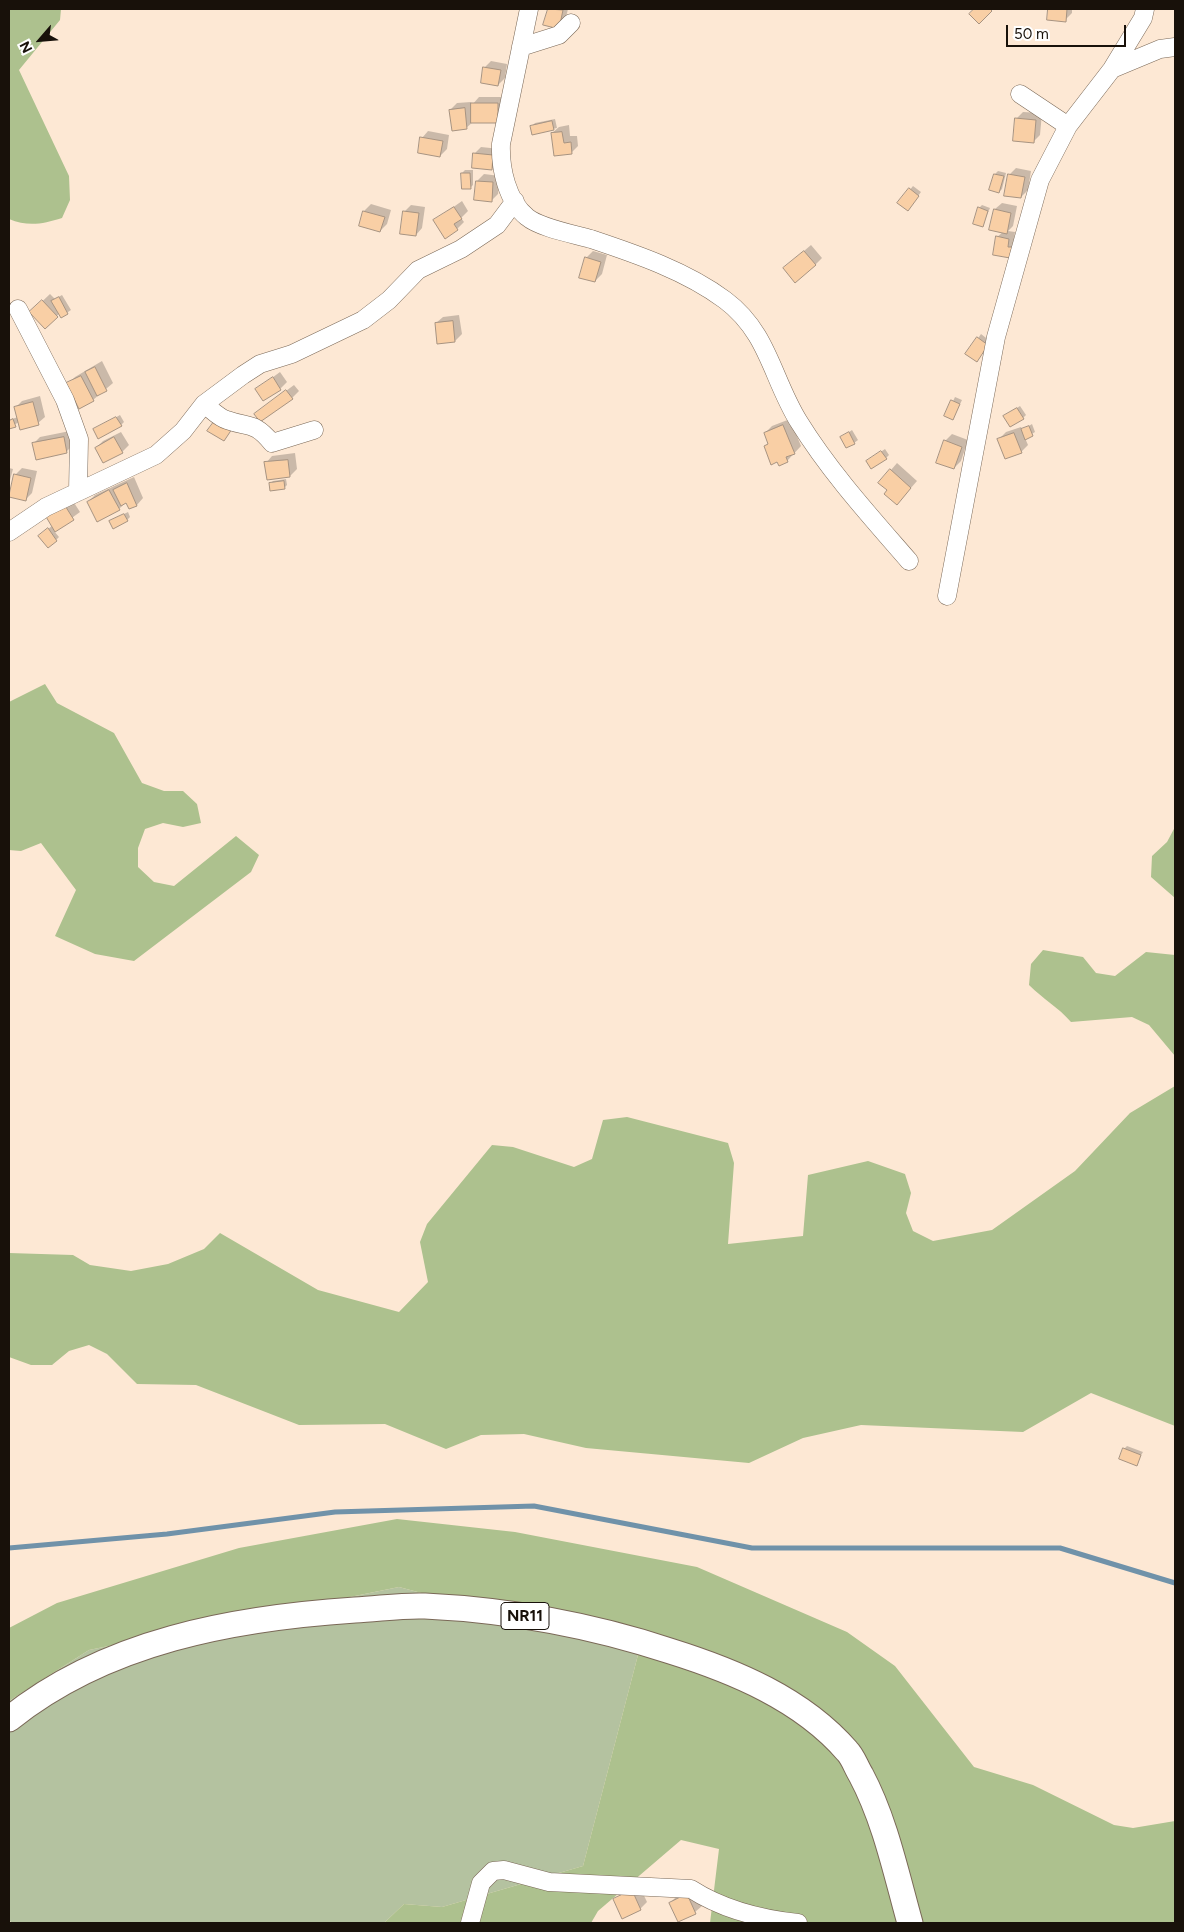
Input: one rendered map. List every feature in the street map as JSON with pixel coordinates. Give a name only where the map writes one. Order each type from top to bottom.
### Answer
[{"type":"highway","name":"NR11","points":[[9,1719],[22,1708],[97,1664],[180,1636],[295,1614],[423,1606],[512,1614],[626,1636],[713,1664],[778,1696],[809,1715],[849,1752],[874,1801],[910,1923]]},
{"type":"street","points":[[529,9],[500,155],[506,182],[515,201],[530,219],[627,251],[680,274],[724,300],[741,314],[767,351],[786,400],[826,464],[908,562]]},
{"type":"street","points":[[947,596],[996,337],[1040,180],[1068,126],[1112,69],[1139,12]]},
{"type":"street","points":[[521,47],[559,34],[571,23]]},
{"type":"street","points":[[1112,69],[1160,50],[1175,48]]},
{"type":"street","points":[[1020,94],[1068,126]]},
{"type":"street","points":[[9,532],[46,507],[156,456],[183,431],[204,404],[260,364],[292,354],[363,320],[389,300],[418,270],[461,249],[497,225],[515,201]]},
{"type":"street","points":[[18,308],[65,400],[79,439],[78,492]]},
{"type":"street","points":[[204,404],[226,420],[243,423],[262,431],[272,443],[314,430]]},
{"type":"street","points":[[470,1923],[481,1883],[493,1871],[504,1870],[549,1882],[692,1889],[706,1898],[756,1916],[798,1923]]},
{"type":"green space","points":[[9,9],[61,9],[60,20],[19,70],[69,176],[70,200],[62,218],[42,223],[29,224],[9,219]]},
{"type":"green space","points":[[45,684],[57,703],[114,733],[142,783],[164,791],[183,791],[197,804],[201,823],[183,827],[163,823],[145,829],[138,848],[138,867],[154,882],[174,886],[236,836],[259,855],[251,872],[134,961],[95,954],[55,936],[76,890],[41,843],[21,851],[9,850],[9,702]]},
{"type":"green space","points":[[1175,827],[1175,898],[1151,877],[1152,856],[1167,842]]},
{"type":"green space","points":[[1043,950],[1083,957],[1096,973],[1115,976],[1146,952],[1175,955],[1175,1056],[1149,1025],[1132,1017],[1071,1022],[1029,985],[1031,964]]},
{"type":"green space","points":[[1175,1086],[1175,1426],[1091,1393],[1023,1432],[861,1425],[803,1438],[749,1463],[586,1448],[524,1434],[481,1435],[446,1449],[385,1424],[299,1425],[196,1385],[137,1384],[107,1354],[89,1345],[69,1351],[52,1365],[31,1365],[9,1357],[9,1253],[73,1255],[90,1265],[131,1271],[168,1264],[204,1249],[220,1233],[318,1290],[399,1312],[428,1282],[420,1242],[427,1224],[492,1145],[513,1147],[574,1167],[592,1159],[603,1120],[627,1117],[728,1143],[734,1163],[728,1244],[803,1236],[808,1175],[868,1161],[905,1174],[911,1193],[906,1213],[913,1231],[933,1241],[992,1230],[1075,1171],[1130,1113]]},
{"type":"green space","points":[[397,1519],[515,1532],[697,1567],[847,1632],[895,1666],[974,1767],[1033,1785],[1114,1825],[1133,1828],[1175,1821],[1175,1923],[710,1923],[719,1849],[681,1840],[598,1911],[591,1923],[384,1923],[404,1904],[442,1907],[583,1866],[639,1651],[399,1587],[89,1650],[9,1701],[9,1628],[57,1603],[239,1548]]},
{"type":"green space","points":[[399,1587],[639,1651],[583,1866],[442,1907],[404,1904],[384,1923],[12,1923],[9,1920],[9,1701],[89,1650]]},
{"type":"building","points":[[548,9],[563,10],[559,29],[543,25]]},
{"type":"building","points":[[974,9],[990,9],[992,11],[979,24],[969,14]]},
{"type":"building","points":[[1048,9],[1067,9],[1066,22],[1047,20]]},
{"type":"building","points":[[483,67],[501,70],[498,86],[481,83]]},
{"type":"building","points":[[471,103],[498,103],[498,123],[471,123]]},
{"type":"building","points":[[465,108],[467,129],[452,131],[449,110]]},
{"type":"building","points":[[1015,118],[1036,120],[1034,143],[1013,141]]},
{"type":"building","points":[[552,121],[554,130],[532,135],[530,126]]},
{"type":"building","points":[[562,132],[564,143],[571,142],[572,154],[554,156],[551,133]]},
{"type":"building","points":[[420,137],[443,141],[440,157],[418,153]]},
{"type":"building","points":[[473,153],[493,155],[492,170],[472,168]]},
{"type":"building","points":[[461,173],[470,173],[471,189],[462,189]]},
{"type":"building","points":[[994,174],[1004,176],[999,193],[989,190]]},
{"type":"building","points":[[1008,174],[1025,177],[1021,198],[1004,196]]},
{"type":"building","points":[[476,181],[493,182],[492,202],[474,200]]},
{"type":"building","points":[[909,188],[919,196],[908,211],[897,203]]},
{"type":"building","points":[[454,207],[462,219],[454,224],[458,230],[445,239],[433,220]]},
{"type":"building","points":[[978,207],[988,211],[983,227],[973,224]]},
{"type":"building","points":[[994,209],[1011,213],[1007,234],[989,230]]},
{"type":"building","points":[[363,211],[385,217],[380,232],[359,226]]},
{"type":"building","points":[[403,211],[419,213],[416,236],[400,234]]},
{"type":"building","points":[[996,236],[1009,239],[1008,247],[1012,247],[1010,258],[993,255]]},
{"type":"building","points":[[804,251],[816,265],[795,283],[783,268]]},
{"type":"building","points":[[585,257],[601,262],[595,282],[579,278]]},
{"type":"building","points":[[59,297],[68,314],[61,318],[51,301]]},
{"type":"building","points":[[42,300],[58,317],[45,329],[29,312]]},
{"type":"building","points":[[453,321],[455,342],[437,344],[435,323]]},
{"type":"building","points":[[977,337],[988,345],[977,362],[965,354]]},
{"type":"building","points":[[95,367],[107,391],[97,396],[85,372]]},
{"type":"building","points":[[81,376],[94,401],[79,409],[66,383]]},
{"type":"building","points":[[273,377],[281,390],[263,401],[255,389]]},
{"type":"building","points":[[286,390],[293,399],[260,422],[254,414]]},
{"type":"building","points":[[951,400],[960,404],[953,420],[944,416]]},
{"type":"building","points":[[33,402],[39,425],[20,430],[14,407]]},
{"type":"building","points":[[1017,408],[1024,419],[1010,427],[1003,416]]},
{"type":"building","points":[[116,417],[122,426],[98,439],[93,429]]},
{"type":"building","points":[[13,419],[16,427],[9,429],[9,421]]},
{"type":"building","points":[[216,419],[232,429],[224,441],[207,431]]},
{"type":"building","points":[[783,425],[795,454],[786,457],[788,462],[779,466],[777,462],[771,465],[764,446],[768,444],[764,433]]},
{"type":"building","points":[[1029,426],[1033,436],[1025,440],[1021,429]]},
{"type":"building","points":[[849,432],[855,444],[846,448],[840,437]]},
{"type":"building","points":[[1014,433],[1022,453],[1005,459],[997,439]]},
{"type":"building","points":[[64,437],[67,453],[36,460],[32,443]]},
{"type":"building","points":[[114,437],[123,453],[103,463],[95,448]]},
{"type":"building","points":[[944,440],[962,447],[954,469],[936,463]]},
{"type":"building","points":[[881,451],[887,459],[871,469],[866,461]]},
{"type":"building","points":[[288,460],[290,477],[267,480],[264,462]]},
{"type":"building","points":[[890,469],[911,488],[897,505],[884,494],[887,490],[878,483]]},
{"type":"building","points":[[14,474],[31,478],[26,501],[9,497]]},
{"type":"building","points":[[284,481],[285,489],[270,491],[269,483]]},
{"type":"building","points":[[127,483],[137,506],[129,509],[126,503],[121,506],[113,490]]},
{"type":"building","points":[[109,490],[120,510],[97,522],[87,502]]},
{"type":"building","points":[[64,504],[74,520],[55,532],[45,515]]},
{"type":"building","points":[[124,514],[128,521],[113,529],[109,521]]},
{"type":"building","points":[[48,528],[57,541],[48,548],[38,536]]},
{"type":"building","points":[[1123,1448],[1141,1455],[1137,1466],[1119,1459]]},
{"type":"building","points":[[632,1890],[641,1910],[622,1919],[613,1899]]},
{"type":"building","points":[[687,1894],[696,1914],[678,1922],[669,1903]]},
{"type":"waterway","points":[[9,1548],[167,1534],[335,1512],[534,1506],[752,1548],[1060,1548],[1175,1583]]}]
